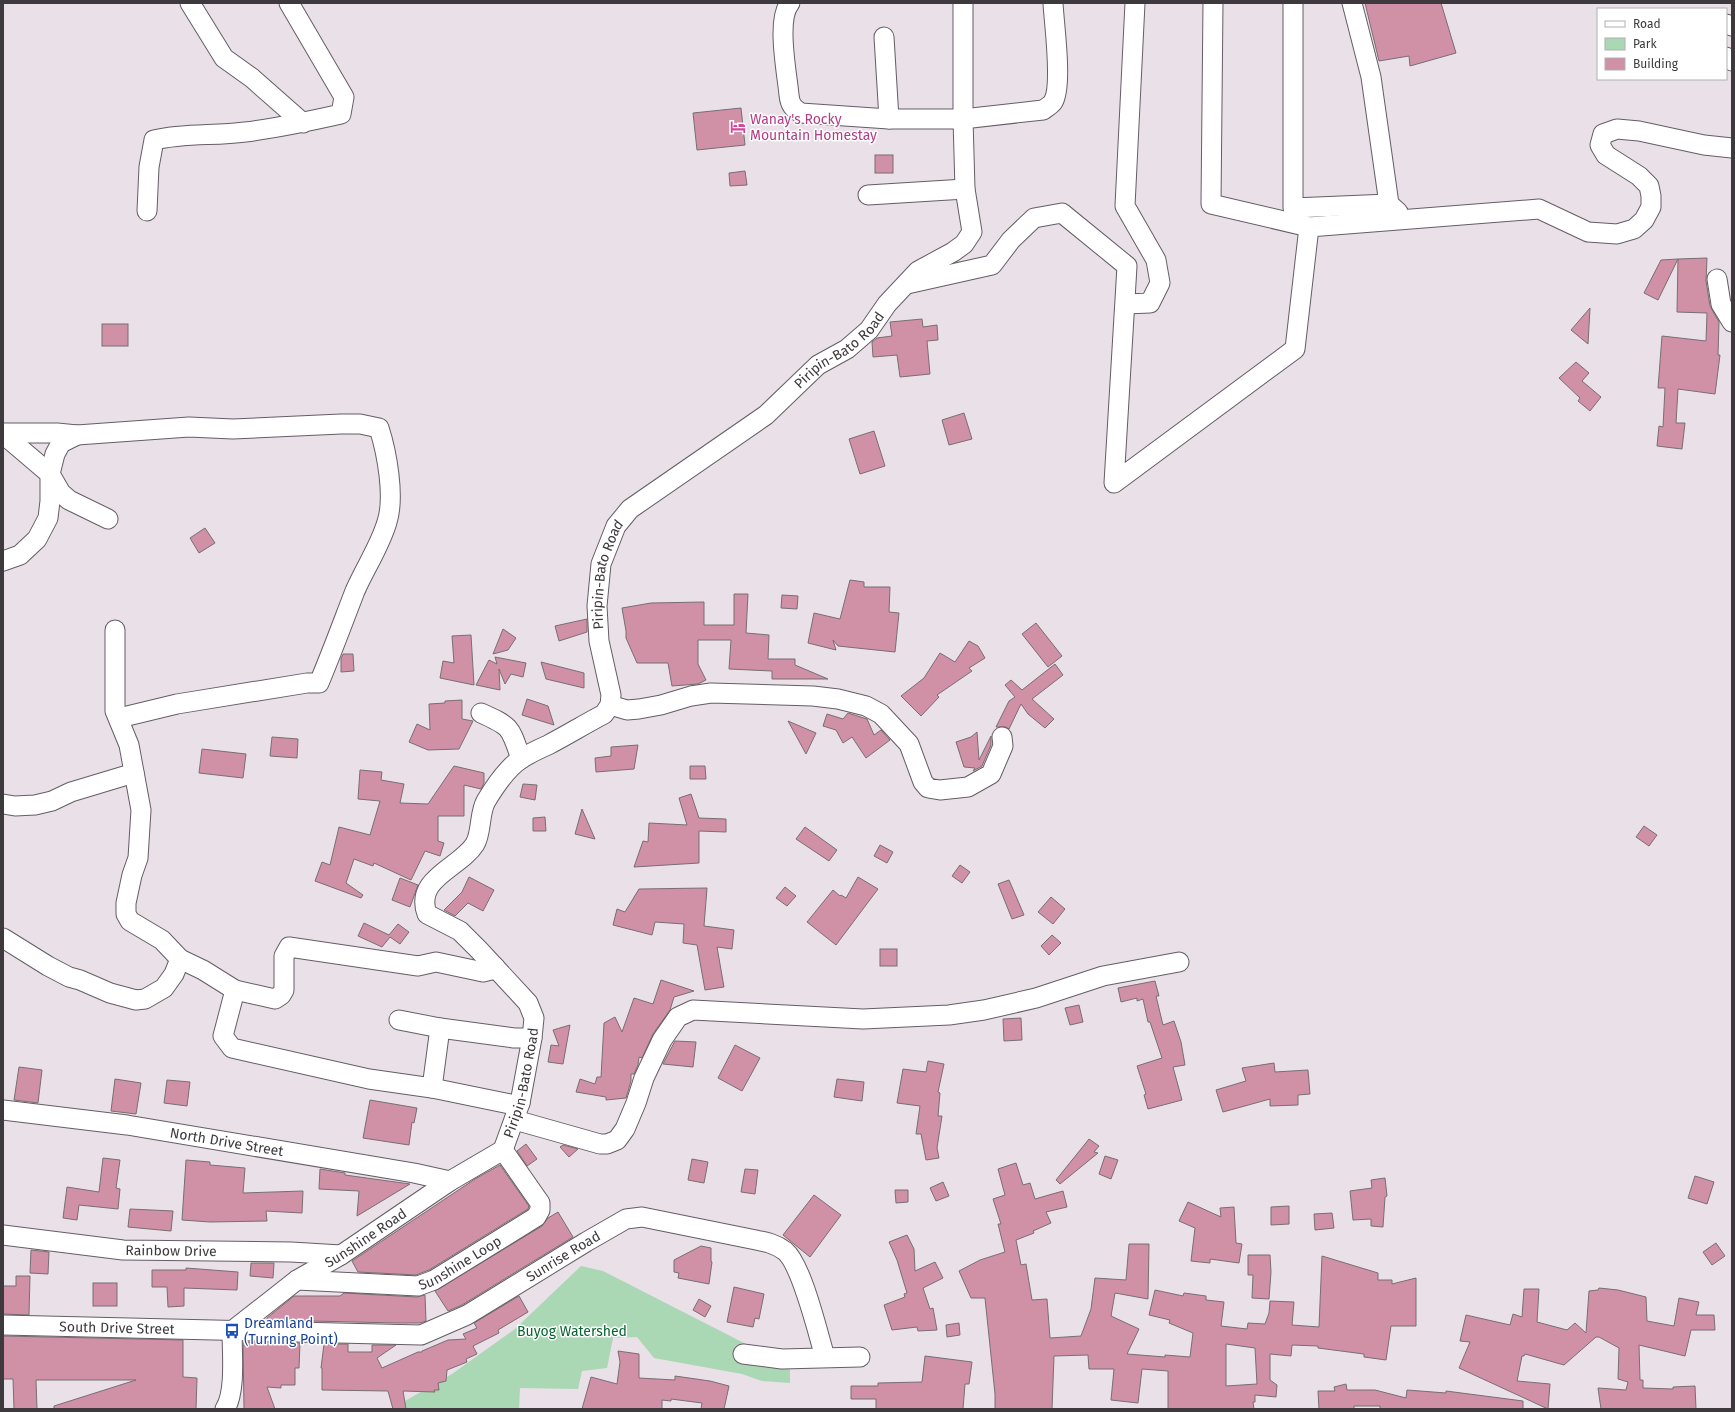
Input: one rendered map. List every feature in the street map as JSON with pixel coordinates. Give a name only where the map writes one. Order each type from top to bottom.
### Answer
[{"type":"street","points":[[190,3],[224,58],[252,78],[302,123]]},
{"type":"street","points":[[147,211],[149,167],[154,140],[169,136],[244,132],[302,123],[341,114],[344,97],[289,3]]},
{"type":"street","points":[[790,3],[786,8],[782,26],[790,104],[793,108],[801,113],[889,119],[963,119],[1044,110],[1052,103],[1056,94],[1057,69],[1053,3]]},
{"type":"street","name":"Piripin-Bato Road","points":[[504,1150],[517,1111],[532,1038],[534,1018],[528,1003],[460,931],[428,914],[425,906],[425,899],[431,883],[443,871],[463,857],[475,844],[486,802],[507,772],[521,759],[604,714],[610,705],[611,695],[599,641],[597,606],[601,564],[616,526],[630,509],[766,415],[818,365],[847,349],[869,330],[887,304],[918,271],[953,252],[964,244],[972,232],[965,189],[963,119],[963,3]]},
{"type":"street","points":[[1126,304],[1150,303],[1160,283],[1156,260],[1125,206],[1135,3]]},
{"type":"street","points":[[1212,3],[1211,204],[1309,227],[1539,209],[1588,232],[1617,234],[1634,229],[1644,220],[1651,207],[1651,196],[1649,186],[1640,176],[1606,155],[1600,145],[1603,134],[1617,129],[1639,131],[1704,145],[1732,148]]},
{"type":"street","points":[[1292,3],[1293,208],[1389,204]]},
{"type":"street","points":[[1352,3],[1371,77],[1389,204],[1406,220]]},
{"type":"street","points":[[884,37],[889,119]]},
{"type":"street","points":[[868,195],[965,189]]},
{"type":"street","points":[[904,285],[992,265],[1011,240],[1034,218],[1062,213],[1127,266],[1126,304],[1114,483],[1295,348],[1309,227]]},
{"type":"street","points":[[1717,280],[1721,304],[1732,322]]},
{"type":"street","points":[[3,434],[77,434],[189,427],[233,429],[360,424],[379,428],[386,447],[390,499],[388,521],[356,590],[343,626],[319,683],[307,683],[177,704],[119,718]]},
{"type":"street","points":[[3,434],[50,474],[61,493],[69,500],[108,520]]},
{"type":"street","points":[[3,561],[20,555],[37,539],[48,518],[50,501],[50,474],[55,454],[61,443],[77,434]]},
{"type":"street","points":[[115,630],[115,711],[129,745],[141,810],[138,858],[132,875],[126,903],[126,914],[130,921],[162,940],[180,959],[203,970],[235,990],[275,999],[281,995],[284,990],[284,956],[289,948],[418,966],[436,962],[483,972],[491,970],[495,967]]},
{"type":"street","points":[[610,705],[627,710],[638,709],[661,705],[691,696],[711,693],[813,696],[838,699],[859,704],[881,714],[896,728],[910,744],[923,782],[928,788],[940,790],[968,787],[991,774],[1003,746],[1002,737]]},
{"type":"street","points":[[481,713],[509,727],[521,759]]},
{"type":"street","points":[[3,804],[15,806],[52,801],[71,792],[134,773]]},
{"type":"street","points":[[3,938],[48,966],[69,977],[80,980],[110,993],[136,1000],[145,999],[164,988],[174,974],[180,959]]},
{"type":"street","points":[[235,990],[223,1036],[232,1048],[369,1079],[432,1088],[515,1105],[517,1111],[600,1144],[607,1144],[617,1140],[625,1129],[636,1103],[644,1078],[662,1040],[678,1017],[693,1010],[863,1019],[949,1015],[984,1010],[1036,998],[1103,976],[1179,962]]},
{"type":"street","points":[[399,1020],[440,1028],[514,1038],[532,1038]]},
{"type":"street","points":[[432,1088],[440,1028]]},
{"type":"street","name":"North Drive Street","points":[[3,1110],[127,1125],[414,1173],[450,1181]]},
{"type":"street","name":"Sunshine Road","points":[[232,1331],[297,1280],[340,1255],[450,1181],[504,1150]]},
{"type":"street","name":"Sunshine Loop","points":[[297,1280],[418,1286],[434,1280],[536,1217],[540,1210],[540,1203],[504,1150]]},
{"type":"street","name":"Sunrise Road","points":[[232,1331],[421,1335],[466,1315],[626,1219],[642,1217],[775,1244],[786,1252],[793,1262],[807,1296],[825,1357]]},
{"type":"street","name":"Rainbow Drive","points":[[3,1235],[123,1250],[291,1252],[340,1255]]},
{"type":"street","name":"South Drive Street","points":[[3,1325],[232,1331]]},
{"type":"street","points":[[225,1409],[228,1404],[231,1390],[232,1331]]},
{"type":"street","points":[[743,1354],[782,1359],[860,1357]]},
{"type":"green space","name":"Buyog Watershed","points":[[581,1266],[603,1271],[781,1362],[790,1370],[790,1383],[762,1381],[742,1374],[654,1358],[637,1337],[613,1338],[607,1368],[582,1371],[578,1389],[520,1388],[519,1409],[391,1409],[452,1374],[515,1329]]},
{"type":"building","points":[[1365,3],[1441,3],[1456,53],[1410,66],[1409,56],[1379,61]]},
{"type":"building","points":[[741,108],[745,145],[697,150],[693,113]]},
{"type":"building","points":[[875,155],[893,155],[893,173],[875,173]]},
{"type":"building","points":[[745,171],[747,185],[730,186],[729,173]]},
{"type":"building","points":[[1707,258],[1706,281],[1710,306],[1719,322],[1718,355],[1720,355],[1715,394],[1678,389],[1676,423],[1685,423],[1682,449],[1657,446],[1659,426],[1663,427],[1665,388],[1658,388],[1662,336],[1706,341],[1707,313],[1677,312],[1678,259]]},
{"type":"building","points":[[1678,259],[1658,300],[1644,293],[1661,260]]},
{"type":"building","points":[[1590,308],[1588,344],[1571,330]]},
{"type":"building","points":[[922,319],[923,327],[937,325],[938,340],[927,341],[930,374],[900,377],[897,355],[873,357],[872,342],[877,338],[892,336],[890,322]]},
{"type":"building","points":[[102,324],[128,324],[128,346],[102,346]]},
{"type":"building","points":[[1576,362],[1589,373],[1582,381],[1601,397],[1590,411],[1578,401],[1580,398],[1559,378]]},
{"type":"building","points":[[964,413],[972,439],[949,445],[942,420]]},
{"type":"building","points":[[874,431],[885,466],[860,474],[849,439]]},
{"type":"building","points":[[205,528],[215,543],[199,553],[190,538]]},
{"type":"building","points":[[850,580],[864,582],[864,587],[890,587],[889,612],[899,613],[895,652],[838,646],[833,640],[836,650],[808,643],[814,613],[840,619]]},
{"type":"building","points":[[734,594],[748,594],[746,633],[769,635],[768,659],[795,659],[795,665],[828,679],[772,679],[772,671],[729,669],[731,640],[698,640],[698,664],[706,680],[698,684],[672,686],[668,663],[637,663],[626,638],[622,608],[651,603],[704,602],[704,625],[734,625]]},
{"type":"building","points":[[782,595],[798,596],[797,609],[781,608]]},
{"type":"building","points":[[587,619],[587,632],[559,641],[555,626]]},
{"type":"building","points":[[1036,623],[1062,656],[1048,667],[1022,634]]},
{"type":"building","points":[[503,629],[516,638],[508,650],[493,654]]},
{"type":"building","points":[[471,635],[474,685],[440,678],[443,661],[454,663],[452,636]]},
{"type":"building","points":[[969,641],[978,646],[985,658],[969,668],[972,671],[937,695],[939,697],[921,716],[901,696],[924,678],[940,653],[955,662]]},
{"type":"building","points":[[343,654],[353,654],[354,671],[341,672],[341,659]]},
{"type":"building","points":[[495,657],[526,663],[523,677],[511,674],[505,684],[499,669],[500,690],[476,685],[489,660],[497,664]]},
{"type":"building","points":[[541,662],[584,673],[584,688],[546,679]]},
{"type":"building","points":[[1055,664],[1063,675],[1032,699],[1054,719],[1045,728],[1028,714],[1021,704],[1009,729],[1006,727],[996,727],[1009,701],[1015,697],[1005,685],[1011,680],[1022,690]]},
{"type":"building","points":[[527,699],[548,706],[554,725],[522,715]]},
{"type":"building","points":[[462,700],[462,719],[473,721],[459,749],[428,750],[409,742],[417,724],[430,730],[429,704]]},
{"type":"building","points":[[848,713],[867,719],[874,735],[881,730],[890,740],[866,758],[852,737],[843,743],[836,730],[823,726],[827,714],[843,719]]},
{"type":"building","points":[[788,721],[816,733],[806,754]]},
{"type":"building","points":[[977,732],[979,760],[991,736],[991,745],[982,766],[973,771],[975,768],[964,767],[956,742],[971,737]]},
{"type":"building","points":[[272,737],[298,739],[297,758],[270,756]]},
{"type":"building","points":[[638,745],[634,769],[596,772],[595,758],[611,756],[611,747]]},
{"type":"building","points":[[202,749],[246,754],[243,778],[199,773]]},
{"type":"building","points":[[454,766],[484,773],[484,783],[481,789],[464,785],[464,816],[438,816],[438,841],[444,843],[440,856],[425,851],[411,880],[374,863],[373,866],[354,859],[346,883],[363,895],[361,898],[315,881],[322,862],[330,865],[339,827],[370,835],[380,801],[358,799],[360,770],[382,772],[381,780],[404,784],[400,803],[428,804]]},
{"type":"building","points":[[690,766],[705,766],[706,779],[690,779]]},
{"type":"building","points":[[523,784],[537,785],[535,800],[520,797]]},
{"type":"building","points":[[691,794],[699,818],[726,819],[726,832],[699,831],[699,863],[634,867],[643,841],[648,842],[649,823],[687,825],[679,798]]},
{"type":"building","points":[[582,809],[595,839],[575,834]]},
{"type":"building","points":[[545,817],[546,831],[533,831],[533,818]]},
{"type":"building","points":[[1644,826],[1657,835],[1649,846],[1636,837]]},
{"type":"building","points":[[805,827],[837,850],[829,861],[796,839]]},
{"type":"building","points":[[880,845],[893,852],[887,863],[874,856]]},
{"type":"building","points":[[960,865],[970,872],[962,883],[952,876]]},
{"type":"building","points":[[469,877],[494,890],[483,911],[468,903],[455,916],[444,910],[462,892]]},
{"type":"building","points":[[858,877],[878,889],[836,945],[807,922],[833,890],[840,896],[841,895],[846,898]]},
{"type":"building","points":[[400,878],[418,885],[410,907],[392,900]]},
{"type":"building","points":[[1009,880],[1024,915],[1012,919],[998,884]]},
{"type":"building","points":[[785,887],[796,896],[787,906],[776,898]]},
{"type":"building","points":[[707,888],[704,926],[734,930],[732,949],[717,947],[724,987],[705,990],[697,945],[683,943],[684,924],[655,922],[652,935],[613,925],[617,909],[625,912],[639,889]]},
{"type":"building","points":[[1051,897],[1065,909],[1053,924],[1038,912]]},
{"type":"building","points":[[364,923],[389,935],[398,924],[409,932],[400,944],[390,937],[382,947],[358,936]]},
{"type":"building","points":[[1052,935],[1061,943],[1049,955],[1041,946]]},
{"type":"building","points":[[880,949],[897,949],[897,966],[880,966]]},
{"type":"building","points":[[661,980],[694,991],[674,997],[670,1010],[653,1034],[642,1058],[639,1057],[638,1065],[634,1074],[631,1074],[631,1081],[626,1098],[606,1100],[606,1097],[576,1092],[580,1079],[595,1084],[597,1077],[601,1077],[604,1023],[615,1017],[622,1032],[634,998],[653,1004]]},
{"type":"building","points":[[1155,981],[1159,996],[1156,996],[1163,1025],[1174,1021],[1181,1042],[1185,1065],[1173,1067],[1182,1100],[1148,1109],[1144,1095],[1146,1094],[1137,1066],[1162,1058],[1150,1022],[1148,1022],[1143,999],[1137,1001],[1137,998],[1121,1002],[1118,988]]},
{"type":"building","points":[[1079,1005],[1083,1022],[1070,1025],[1065,1008]]},
{"type":"building","points":[[1021,1018],[1022,1040],[1004,1041],[1003,1019]]},
{"type":"building","points":[[570,1025],[563,1064],[548,1062],[551,1045],[559,1046],[553,1030]]},
{"type":"building","points":[[675,1041],[696,1042],[693,1067],[663,1064]]},
{"type":"building","points":[[735,1045],[760,1058],[742,1091],[718,1078]]},
{"type":"building","points":[[928,1061],[944,1064],[938,1092],[940,1093],[938,1116],[942,1116],[937,1148],[939,1158],[926,1160],[921,1134],[916,1134],[920,1106],[897,1103],[903,1069],[926,1072]]},
{"type":"building","points":[[1274,1063],[1275,1072],[1308,1070],[1310,1094],[1298,1095],[1298,1105],[1270,1106],[1270,1099],[1223,1112],[1216,1090],[1246,1081],[1242,1068]]},
{"type":"building","points":[[19,1067],[42,1070],[38,1103],[14,1100]]},
{"type":"building","points":[[115,1079],[141,1083],[136,1114],[111,1111]]},
{"type":"building","points":[[837,1079],[864,1082],[862,1101],[834,1097]]},
{"type":"building","points":[[167,1080],[190,1082],[187,1106],[164,1103]]},
{"type":"building","points":[[370,1100],[417,1108],[414,1123],[412,1122],[409,1145],[363,1138]]},
{"type":"building","points":[[1089,1139],[1099,1146],[1094,1152],[1098,1153],[1060,1184],[1056,1180]]},
{"type":"building","points":[[526,1144],[537,1159],[527,1166],[517,1151]]},
{"type":"building","points":[[563,1145],[578,1149],[569,1157],[560,1147]]},
{"type":"building","points":[[1105,1156],[1118,1160],[1111,1179],[1099,1174]]},
{"type":"building","points":[[103,1158],[120,1160],[116,1188],[120,1189],[118,1209],[79,1205],[77,1220],[63,1218],[67,1187],[99,1192]]},
{"type":"building","points":[[692,1159],[708,1162],[704,1183],[688,1180]]},
{"type":"building","points":[[186,1160],[210,1162],[210,1165],[245,1168],[243,1193],[303,1191],[302,1213],[266,1211],[267,1221],[210,1222],[182,1220]]},
{"type":"building","points":[[1016,1163],[1023,1185],[1030,1183],[1035,1199],[1063,1191],[1067,1207],[1046,1212],[1051,1223],[1033,1231],[1034,1233],[1016,1240],[1021,1265],[1026,1264],[1032,1300],[1047,1299],[1050,1338],[1081,1336],[1091,1309],[1095,1278],[1126,1280],[1129,1244],[1149,1244],[1148,1299],[1115,1293],[1111,1316],[1139,1329],[1127,1354],[1190,1357],[1193,1333],[1169,1323],[1170,1320],[1149,1315],[1155,1290],[1183,1296],[1184,1293],[1206,1296],[1206,1300],[1224,1302],[1221,1326],[1247,1329],[1248,1323],[1265,1324],[1269,1313],[1270,1301],[1294,1302],[1292,1325],[1319,1327],[1322,1256],[1378,1273],[1378,1280],[1392,1280],[1392,1284],[1416,1278],[1416,1326],[1391,1326],[1386,1360],[1364,1357],[1364,1354],[1318,1348],[1318,1346],[1292,1345],[1291,1356],[1270,1354],[1270,1380],[1277,1385],[1276,1397],[1255,1395],[1255,1402],[1253,1402],[1254,1409],[1168,1409],[1168,1371],[1142,1369],[1138,1403],[1111,1400],[1114,1369],[1089,1369],[1088,1355],[1054,1356],[1052,1409],[995,1409],[995,1394],[985,1298],[971,1298],[959,1271],[980,1260],[1005,1252],[998,1224],[1001,1224],[993,1199],[1005,1195],[998,1169]],"holes":[[[1226,1344],[1255,1348],[1257,1384],[1226,1386]]]},
{"type":"building","points":[[500,1165],[529,1206],[528,1209],[429,1270],[416,1275],[358,1272],[352,1261],[475,1179]]},
{"type":"building","points":[[320,1169],[345,1173],[345,1175],[410,1184],[357,1216],[359,1191],[319,1189]]},
{"type":"building","points":[[745,1169],[758,1170],[755,1194],[741,1192]]},
{"type":"building","points":[[1695,1176],[1714,1182],[1707,1204],[1688,1198]]},
{"type":"building","points":[[1385,1178],[1387,1196],[1385,1197],[1383,1227],[1371,1226],[1371,1219],[1353,1220],[1350,1191],[1372,1188],[1371,1180]]},
{"type":"building","points":[[943,1182],[949,1196],[936,1201],[930,1188]]},
{"type":"building","points":[[895,1190],[908,1190],[908,1202],[896,1203]]},
{"type":"building","points":[[814,1195],[841,1215],[810,1257],[783,1235]]},
{"type":"building","points":[[1188,1202],[1221,1217],[1220,1208],[1234,1207],[1236,1243],[1242,1244],[1239,1263],[1210,1259],[1210,1263],[1191,1261],[1195,1228],[1179,1221]]},
{"type":"building","points":[[1289,1206],[1289,1224],[1271,1225],[1271,1207]]},
{"type":"building","points":[[130,1209],[173,1211],[171,1231],[128,1227]]},
{"type":"building","points":[[558,1212],[573,1237],[462,1305],[448,1311],[435,1291],[542,1226],[548,1218]]},
{"type":"building","points":[[1332,1213],[1334,1228],[1315,1230],[1314,1214]]},
{"type":"building","points":[[907,1235],[914,1249],[915,1271],[935,1262],[943,1278],[923,1288],[930,1309],[933,1308],[937,1330],[918,1331],[917,1327],[892,1330],[884,1305],[905,1297],[904,1294],[907,1293],[897,1260],[889,1242]]},
{"type":"building","points":[[1716,1243],[1725,1256],[1712,1265],[1703,1252]]},
{"type":"building","points":[[701,1246],[711,1248],[712,1262],[709,1284],[678,1278],[679,1273],[674,1272],[674,1260]]},
{"type":"building","points":[[31,1250],[49,1252],[48,1274],[30,1273]]},
{"type":"building","points":[[1248,1255],[1270,1255],[1271,1272],[1269,1299],[1252,1298],[1253,1275],[1248,1275]]},
{"type":"building","points":[[251,1263],[274,1263],[273,1278],[250,1276]]},
{"type":"building","points":[[186,1268],[238,1272],[237,1290],[184,1288],[184,1306],[168,1307],[167,1287],[152,1287],[152,1270],[186,1270]]},
{"type":"building","points":[[16,1276],[30,1276],[29,1315],[3,1314],[3,1286],[16,1286]]},
{"type":"building","points":[[93,1283],[117,1283],[117,1306],[93,1306]]},
{"type":"building","points":[[734,1287],[764,1294],[759,1319],[755,1318],[753,1327],[727,1322]]},
{"type":"building","points":[[1599,1288],[1618,1290],[1646,1297],[1647,1321],[1674,1326],[1679,1298],[1699,1302],[1696,1315],[1714,1315],[1715,1330],[1691,1330],[1685,1356],[1639,1345],[1640,1380],[1643,1380],[1643,1388],[1673,1389],[1673,1387],[1695,1386],[1696,1409],[1601,1409],[1598,1388],[1626,1390],[1628,1382],[1618,1379],[1619,1348],[1599,1337],[1596,1337],[1564,1365],[1525,1354],[1522,1356],[1517,1381],[1550,1384],[1548,1409],[1459,1368],[1470,1342],[1460,1341],[1466,1315],[1510,1325],[1513,1314],[1522,1317],[1524,1289],[1539,1289],[1537,1322],[1567,1330],[1575,1323],[1586,1333],[1589,1291],[1598,1290]]},
{"type":"building","points":[[344,1293],[417,1297],[425,1295],[426,1321],[420,1323],[397,1323],[267,1320],[267,1318],[294,1296],[340,1296]]},
{"type":"building","points":[[519,1296],[528,1312],[498,1330],[499,1333],[473,1346],[477,1354],[466,1359],[467,1362],[447,1370],[446,1381],[438,1383],[439,1390],[434,1390],[435,1392],[403,1391],[406,1409],[393,1409],[388,1391],[322,1390],[321,1368],[324,1344],[348,1344],[348,1352],[372,1352],[372,1345],[396,1345],[377,1358],[382,1368],[448,1340],[466,1339],[463,1334],[477,1328],[474,1323]]},
{"type":"building","points":[[699,1299],[711,1306],[705,1317],[693,1310]]},
{"type":"building","points":[[959,1323],[960,1335],[947,1337],[946,1325]]},
{"type":"building","points":[[3,1336],[183,1340],[183,1377],[197,1378],[196,1409],[54,1409],[54,1406],[136,1380],[36,1380],[37,1409],[14,1409],[13,1379],[3,1379]]},
{"type":"building","points":[[243,1342],[300,1343],[299,1368],[295,1368],[295,1385],[281,1385],[281,1388],[267,1387],[275,1409],[244,1409]]},
{"type":"building","points":[[618,1351],[639,1354],[639,1378],[675,1380],[675,1376],[710,1381],[729,1386],[724,1409],[701,1409],[702,1403],[671,1399],[671,1401],[662,1400],[662,1409],[582,1409],[591,1377],[617,1384],[620,1362]]},
{"type":"building","points":[[925,1356],[972,1362],[969,1384],[965,1384],[963,1409],[876,1409],[876,1399],[851,1399],[851,1386],[878,1386],[878,1383],[922,1382]]},
{"type":"building","points":[[1346,1384],[1347,1390],[1375,1390],[1406,1398],[1407,1390],[1446,1393],[1446,1391],[1523,1401],[1523,1409],[1380,1409],[1380,1406],[1354,1406],[1354,1409],[1319,1409],[1318,1391],[1335,1391],[1334,1387]]},
{"type":"place","name":"Wanay's Rocky Mountain Homestay","points":[[738,127]]},
{"type":"place","name":"Dreamland (Turning Point)","points":[[232,1331]]}]
